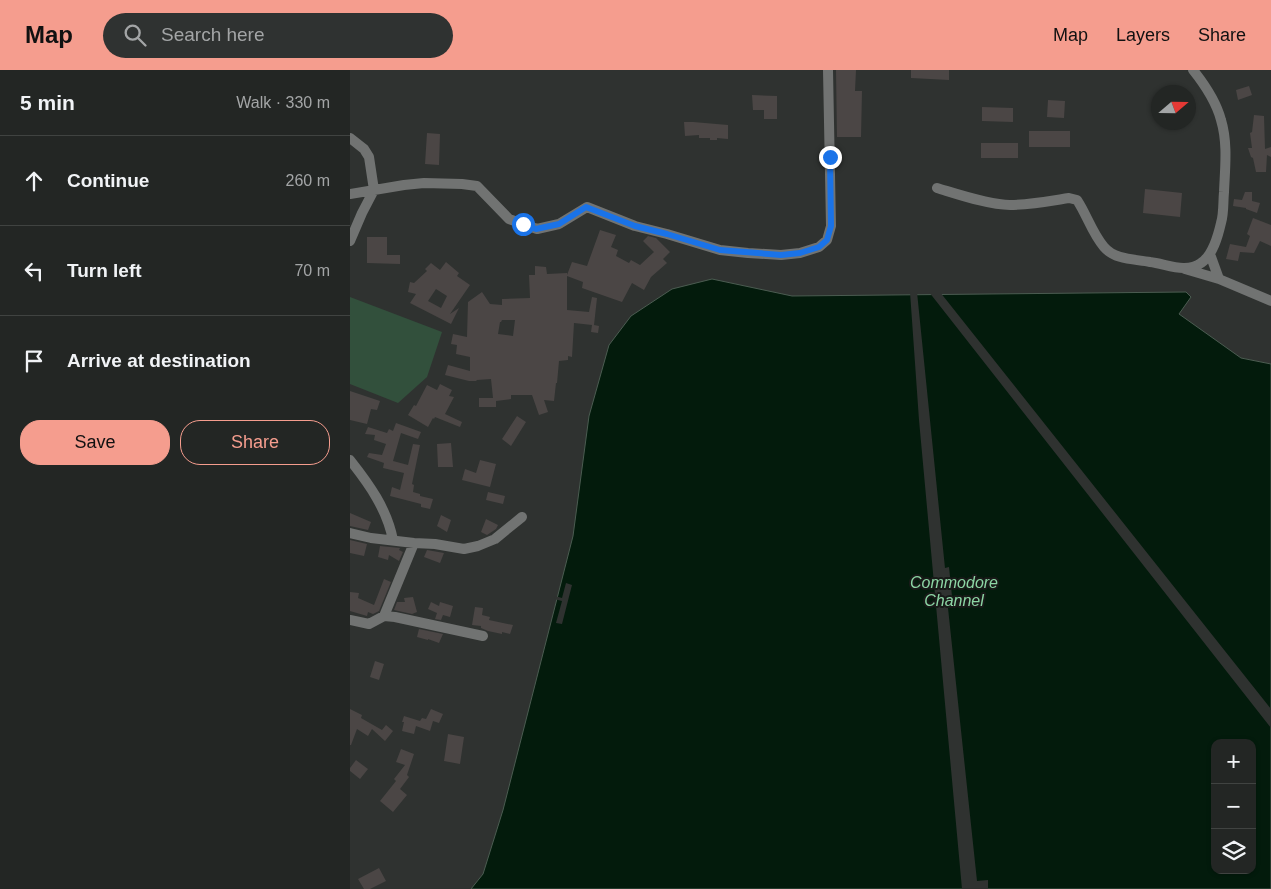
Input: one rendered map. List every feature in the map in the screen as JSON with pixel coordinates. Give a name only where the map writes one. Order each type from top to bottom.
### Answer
[{"type":"street","points":[[350,194],[404,185],[462,184],[478,186],[509,219],[536,229],[559,224],[586,207],[635,226],[720,250],[781,255],[800,253],[819,247],[827,240],[831,226],[828,70]]},
{"type":"street","points":[[1185,269],[1203,262],[1210,254],[1216,239],[1222,221],[1225,158],[1225,138],[1217,107],[1202,81],[1193,70]]},
{"type":"street","points":[[350,138],[364,149],[369,157],[374,190],[350,241]]},
{"type":"street","points":[[937,188],[968,197],[1009,205],[1069,198],[1077,200],[1105,248],[1119,258],[1185,269],[1219,279],[1271,301]]},
{"type":"street","points":[[1210,254],[1219,279]]},
{"type":"street","points":[[350,460],[376,496],[388,520],[393,540]]},
{"type":"street","points":[[350,533],[371,538],[435,544],[464,549],[478,546],[495,538],[522,517]]},
{"type":"street","points":[[384,616],[414,543]]},
{"type":"street","points":[[350,620],[369,624],[384,616],[395,617],[483,636]]},
{"type":"shaded area","points":[[350,297],[442,332],[427,377],[398,403],[350,384]]},
{"type":"water","name":"Commodore Channel","points":[[712,279],[792,296],[1186,292],[1191,297],[1179,314],[1241,358],[1271,364],[1271,889],[471,889],[483,874],[503,810],[573,536],[589,416],[609,345],[631,316],[672,289]]},
{"type":"pier","points":[[910,292],[917,292],[945,568],[949,567],[953,606],[948,608],[977,881],[988,880],[988,889],[962,889],[919,420]]},
{"type":"pier","points":[[929,292],[940,292],[1271,709],[1271,728]]},
{"type":"pier","points":[[566,583],[572,585],[562,624],[556,623],[562,601],[554,599],[555,596],[562,598]]},
{"type":"building","points":[[836,70],[856,70],[855,91],[862,91],[861,137],[837,137]]},
{"type":"building","points":[[911,70],[949,70],[949,80],[911,78]]},
{"type":"building","points":[[1249,86],[1252,95],[1238,100],[1236,90]]},
{"type":"building","points":[[752,95],[777,96],[777,119],[764,119],[764,110],[753,110]]},
{"type":"building","points":[[1048,100],[1065,101],[1064,118],[1047,117]]},
{"type":"building","points":[[982,107],[1013,108],[1013,122],[982,121]]},
{"type":"building","points":[[1254,115],[1264,116],[1265,149],[1271,147],[1271,157],[1267,155],[1266,172],[1256,172],[1253,158],[1248,148],[1252,148],[1250,133],[1252,132]]},
{"type":"building","points":[[684,122],[728,125],[728,139],[717,138],[717,140],[710,140],[710,138],[699,138],[699,135],[685,136]]},
{"type":"building","points":[[1029,131],[1070,131],[1070,147],[1029,147]]},
{"type":"building","points":[[427,133],[440,134],[439,165],[425,164]]},
{"type":"building","points":[[981,143],[1018,143],[1018,158],[981,158]]},
{"type":"building","points":[[1145,189],[1182,193],[1180,217],[1143,213]]},
{"type":"building","points":[[1245,192],[1252,192],[1252,201],[1260,203],[1257,213],[1246,208],[1233,206],[1234,199],[1242,200]]},
{"type":"building","points":[[1253,218],[1271,225],[1271,246],[1260,241],[1254,253],[1240,252],[1238,261],[1226,259],[1230,244],[1246,247],[1250,236],[1247,234]]},
{"type":"building","points":[[600,230],[616,235],[611,247],[618,250],[616,256],[629,263],[631,260],[640,265],[654,252],[643,241],[648,236],[656,238],[670,252],[663,259],[667,263],[651,277],[644,290],[632,283],[622,302],[582,288],[583,282],[567,276],[567,310],[589,312],[592,297],[597,298],[594,325],[599,326],[598,333],[591,332],[592,325],[574,323],[572,357],[568,356],[568,360],[559,361],[554,401],[544,400],[548,412],[539,415],[532,395],[511,395],[511,399],[496,401],[496,407],[479,407],[479,398],[493,398],[491,379],[469,381],[445,375],[448,365],[470,371],[470,357],[456,354],[457,345],[451,344],[453,334],[467,337],[468,302],[482,292],[490,304],[502,305],[502,299],[530,298],[529,275],[535,275],[535,266],[546,267],[547,274],[567,273],[567,275],[572,262],[587,266]],"holes":[[[502,320],[515,320],[513,336],[498,334]]]},
{"type":"building","points":[[367,237],[387,237],[387,255],[400,255],[400,264],[367,263]]},
{"type":"building","points":[[446,262],[459,273],[457,276],[470,285],[450,314],[459,308],[451,324],[410,303],[416,294],[408,292],[410,282],[414,283],[427,271],[425,269],[431,263],[440,270]],"holes":[[[436,289],[447,296],[441,308],[428,301]]]},
{"type":"building","points":[[440,384],[452,390],[449,396],[454,397],[445,414],[462,422],[460,427],[435,417],[428,427],[408,415],[414,405],[416,406],[427,385],[437,390]]},
{"type":"building","points":[[350,391],[380,401],[377,410],[371,409],[367,424],[350,420]]},
{"type":"building","points":[[517,416],[526,422],[511,446],[502,439]]},
{"type":"building","points":[[396,423],[421,432],[418,439],[401,433],[393,461],[408,465],[413,444],[420,445],[412,484],[414,485],[413,492],[433,499],[430,509],[421,507],[421,504],[390,496],[392,487],[400,490],[404,473],[383,468],[384,463],[367,457],[369,453],[382,455],[386,444],[374,440],[375,435],[365,434],[368,427],[387,433],[389,429],[393,431]]},
{"type":"building","points":[[451,443],[453,467],[438,467],[437,444]]},
{"type":"building","points":[[480,460],[496,464],[490,487],[462,480],[465,469],[476,473]]},
{"type":"building","points":[[488,492],[505,496],[503,504],[486,500]]},
{"type":"building","points":[[350,513],[371,522],[368,530],[350,526]]},
{"type":"building","points":[[441,515],[451,520],[447,532],[437,526]]},
{"type":"building","points":[[486,519],[498,525],[496,529],[487,535],[481,532]]},
{"type":"building","points":[[350,540],[367,544],[364,556],[350,553]]},
{"type":"building","points":[[380,546],[400,548],[399,550],[403,552],[399,561],[389,555],[388,560],[378,557]]},
{"type":"building","points":[[427,550],[444,553],[440,563],[424,557]]},
{"type":"building","points":[[384,579],[391,582],[379,611],[373,614],[368,612],[367,616],[350,611],[350,592],[359,593],[358,598],[374,605]]},
{"type":"building","points":[[413,597],[417,612],[412,614],[394,610],[397,602],[405,602],[404,598]]},
{"type":"building","points":[[431,602],[439,606],[440,602],[453,606],[450,617],[443,615],[441,620],[435,619],[437,613],[428,609]]},
{"type":"building","points":[[475,607],[483,608],[482,615],[490,617],[489,620],[513,625],[510,634],[488,631],[481,628],[481,626],[472,625]]},
{"type":"building","points":[[419,629],[443,634],[439,643],[417,637]]},
{"type":"building","points":[[375,661],[384,664],[379,680],[370,677]]},
{"type":"building","points":[[350,709],[362,715],[361,718],[382,730],[386,725],[393,731],[385,741],[372,729],[368,736],[357,729],[350,745]]},
{"type":"building","points":[[431,709],[443,714],[439,723],[433,721],[430,731],[416,726],[414,734],[402,731],[404,716],[420,721],[422,718],[426,719]]},
{"type":"building","points":[[448,734],[464,737],[460,764],[444,761]]},
{"type":"building","points":[[401,749],[414,754],[407,775],[409,777],[400,789],[407,795],[393,812],[380,801],[396,781],[394,779],[405,765],[396,762]]},
{"type":"building","points":[[356,760],[368,769],[360,779],[350,771]]},
{"type":"building","points":[[379,868],[386,881],[370,889],[364,889],[358,879]]},
{"type":"route","points":[[523,224],[536,229],[559,224],[586,207],[635,226],[720,250],[781,255],[800,253],[819,247],[827,240],[831,226],[830,157]]}]
